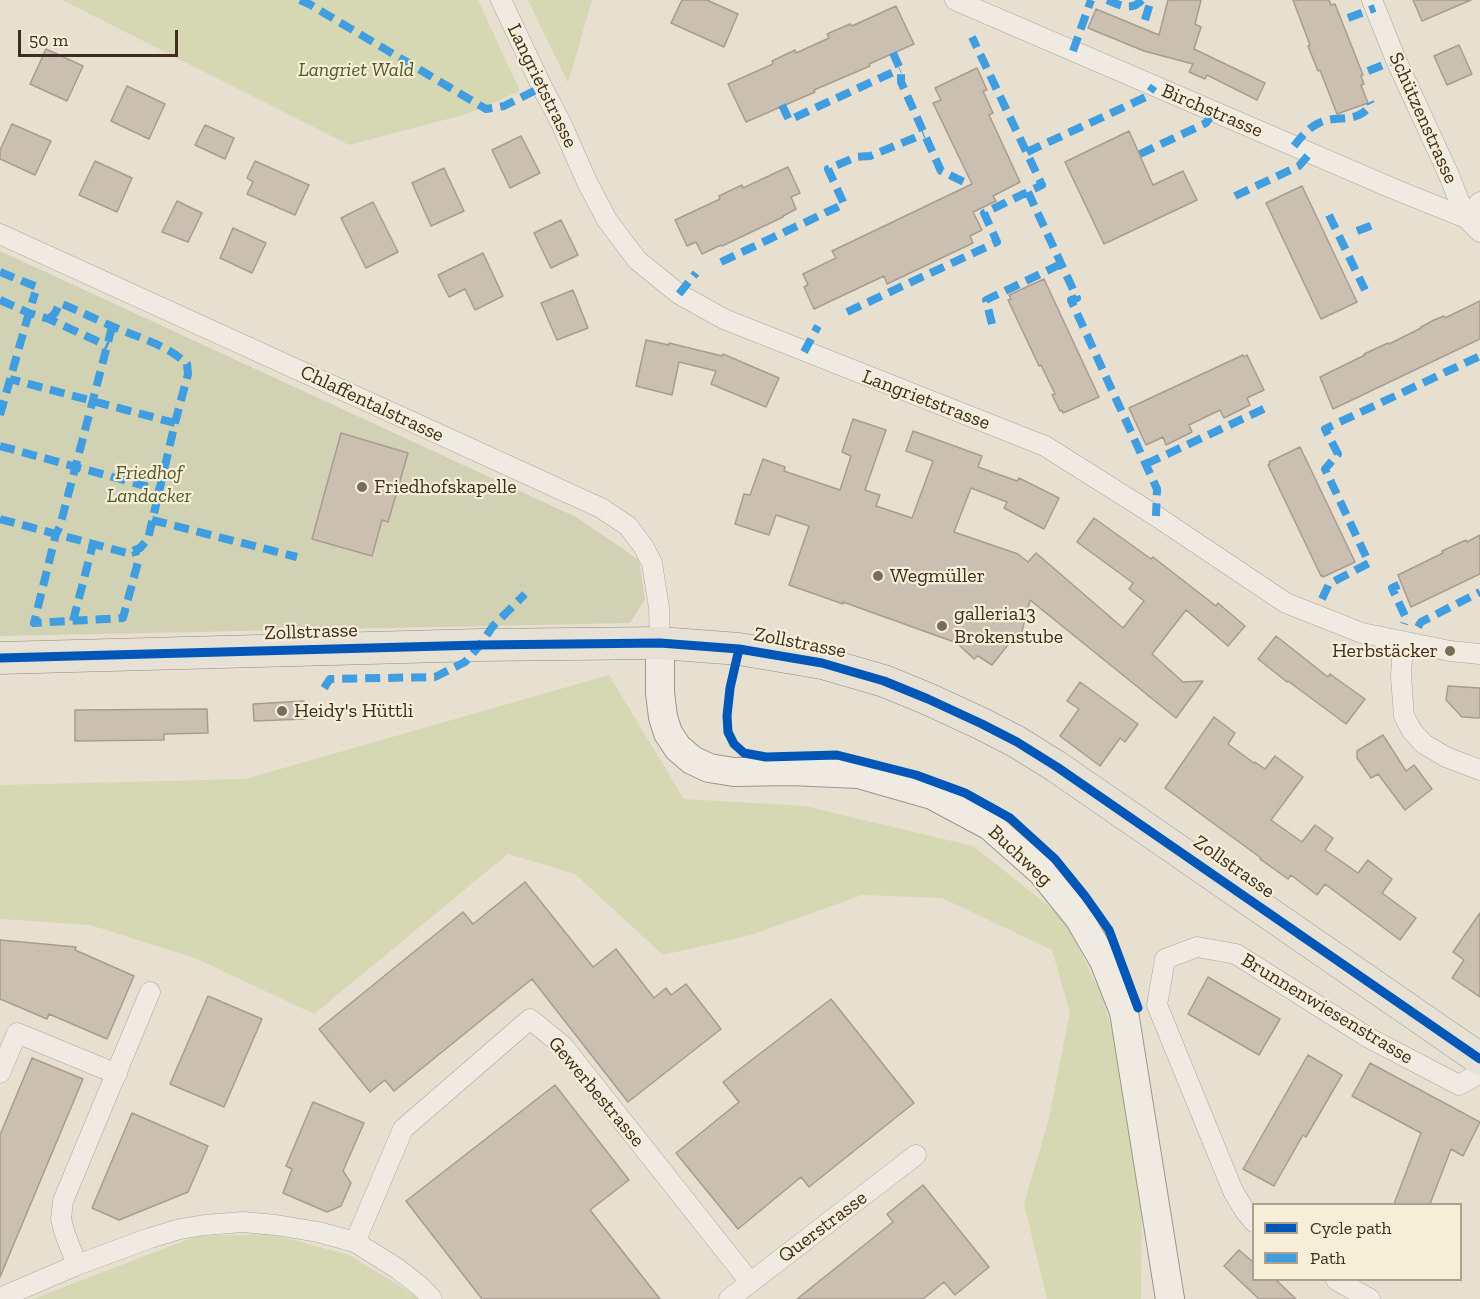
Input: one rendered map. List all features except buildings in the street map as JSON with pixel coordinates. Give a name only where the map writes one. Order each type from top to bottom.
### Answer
[{"type":"main road","name":"Zollstrasse","points":[[0,658],[469,645],[660,643],[739,649],[822,663],[884,681],[928,699],[1008,738],[1057,767],[1480,1059]]},
{"type":"street","name":"Langrietstrasse","points":[[501,0],[607,220],[637,260],[679,294],[723,319],[1045,446],[1156,516],[1286,603],[1362,633],[1450,651],[1480,654]]},
{"type":"street","name":"Schützenstrasse","points":[[1372,0],[1396,60],[1473,225]]},
{"type":"street","name":"Birchstrasse","points":[[958,1],[1473,225]]},
{"type":"street","points":[[1473,225],[1480,202]]},
{"type":"street","name":"Chlaffentalstrasse","points":[[0,234],[601,508],[628,526],[652,563],[659,608],[660,643]]},
{"type":"street","points":[[1403,642],[1401,677],[1404,716],[1412,731],[1424,744],[1446,757],[1480,770]]},
{"type":"street","name":"Buchweg","points":[[660,643],[660,693],[663,717],[668,733],[678,748],[692,760],[709,768],[734,772],[790,771],[859,774],[932,795],[990,826],[1042,872],[1079,918],[1104,961],[1124,1012],[1170,1299]]},
{"type":"street","name":"Brunnenwiesenstrasse","points":[[1252,1220],[1233,1191],[1157,1005],[1165,959],[1197,947],[1236,954],[1369,1038],[1459,1085],[1480,1073]]},
{"type":"street","points":[[77,1265],[61,1219],[63,1201],[150,992]]},
{"type":"street","name":"Gewerbestrasse","points":[[355,1242],[404,1129],[530,1019],[563,1046],[750,1282]]},
{"type":"street","points":[[0,1073],[17,1033],[117,1074]]},
{"type":"street","name":"Querstrasse","points":[[729,1299],[916,1155]]},
{"type":"street","points":[[0,1298],[77,1265],[150,1238],[180,1229],[243,1221],[318,1232],[355,1242],[398,1269],[432,1299]]},
{"type":"street","points":[[1338,1281],[1370,1299]]},
{"type":"green space","name":"Langriet Wald","points":[[62,0],[478,0],[520,91],[467,114],[349,145]]},
{"type":"green space","points":[[528,0],[592,0],[568,83]]},
{"type":"green space","name":"Friedhof Landacker","points":[[0,251],[576,517],[639,560],[645,599],[630,623],[0,636]]},
{"type":"green space","points":[[609,675],[684,799],[805,806],[973,846],[1064,918],[1101,994],[1134,1099],[1142,1153],[1141,1299],[1047,1299],[1024,1204],[1049,1118],[1070,1012],[1052,950],[942,898],[862,895],[751,935],[663,955],[575,874],[508,854],[314,1014],[195,958],[90,925],[0,919],[0,785],[245,779]]},
{"type":"green space","points":[[271,1234],[349,1255],[421,1299],[33,1299],[197,1236]]},
{"type":"marked path","points":[[300,0],[486,109],[504,106],[542,87]]},
{"type":"marked path","points":[[1073,51],[1091,0]]},
{"type":"marked path","points":[[1107,0],[1130,7],[1142,0]]},
{"type":"marked path","points":[[1145,20],[1151,0]]},
{"type":"marked path","points":[[1348,18],[1375,8]]},
{"type":"marked path","points":[[847,312],[997,242],[984,213],[1042,185],[972,37]]},
{"type":"marked path","points":[[893,53],[901,71],[901,82],[941,171],[966,183]]},
{"type":"marked path","points":[[1368,71],[1396,60]]},
{"type":"marked path","points":[[782,105],[789,120],[900,69]]},
{"type":"marked path","points":[[1027,152],[1146,97],[1154,86]]},
{"type":"marked path","points":[[1294,146],[1315,125],[1326,120],[1360,115],[1371,104],[1370,102]]},
{"type":"marked path","points":[[1140,154],[1206,123],[1214,112]]},
{"type":"marked path","points":[[721,262],[844,204],[828,169],[856,157],[870,156],[924,134]]},
{"type":"marked path","points":[[1235,196],[1299,166],[1310,153]]},
{"type":"marked path","points":[[1028,192],[1077,298],[1071,300],[1157,489],[1156,516]]},
{"type":"marked path","points":[[1329,215],[1365,290]]},
{"type":"marked path","points":[[1357,231],[1378,223]]},
{"type":"marked path","points":[[992,324],[986,300],[1061,264]]},
{"type":"marked path","points":[[0,272],[37,287],[32,303]]},
{"type":"marked path","points":[[679,294],[696,273]]},
{"type":"marked path","points":[[0,300],[108,346]]},
{"type":"marked path","points":[[49,319],[60,303],[153,343],[179,357],[187,364],[188,374],[175,423]]},
{"type":"marked path","points":[[0,415],[30,309]]},
{"type":"marked path","points":[[804,352],[818,326]]},
{"type":"marked path","points":[[112,327],[34,623],[123,618],[138,562],[135,551]]},
{"type":"marked path","points":[[1322,599],[1329,584],[1369,563],[1325,469],[1338,454],[1325,429],[1480,356]]},
{"type":"marked path","points":[[0,519],[127,553],[140,548],[148,539],[175,423],[10,379]]},
{"type":"marked path","points":[[1146,464],[1270,406]]},
{"type":"marked path","points":[[0,446],[160,490]]},
{"type":"marked path","points":[[152,520],[297,557]]},
{"type":"marked path","points":[[73,621],[93,544]]},
{"type":"marked path","points":[[1399,585],[1392,588],[1406,618],[1404,624]]},
{"type":"marked path","points":[[1418,627],[1421,622],[1480,592]]},
{"type":"marked path","points":[[324,688],[330,679],[435,677],[465,662],[493,626],[525,594]]},
{"type":"cycle path","points":[[0,658],[480,645],[660,643],[739,649],[822,663],[884,681],[928,699],[1017,742],[1057,767],[1480,1059]]},
{"type":"cycle path","points":[[739,649],[730,688],[727,716],[728,732],[734,744],[744,753],[766,757],[837,755],[916,775],[965,793],[1010,818],[1055,859],[1109,930],[1138,1008]]},
{"type":"place","name":"Friedhofskapelle","points":[[362,487]]},
{"type":"place","name":"Wegmüller","points":[[878,576]]},
{"type":"place","name":"galleria13 Brokenstube","points":[[942,626]]},
{"type":"place","name":"Herbstäcker","points":[[1450,651]]},
{"type":"place","name":"Heidy's Hüttli","points":[[282,711]]}]
